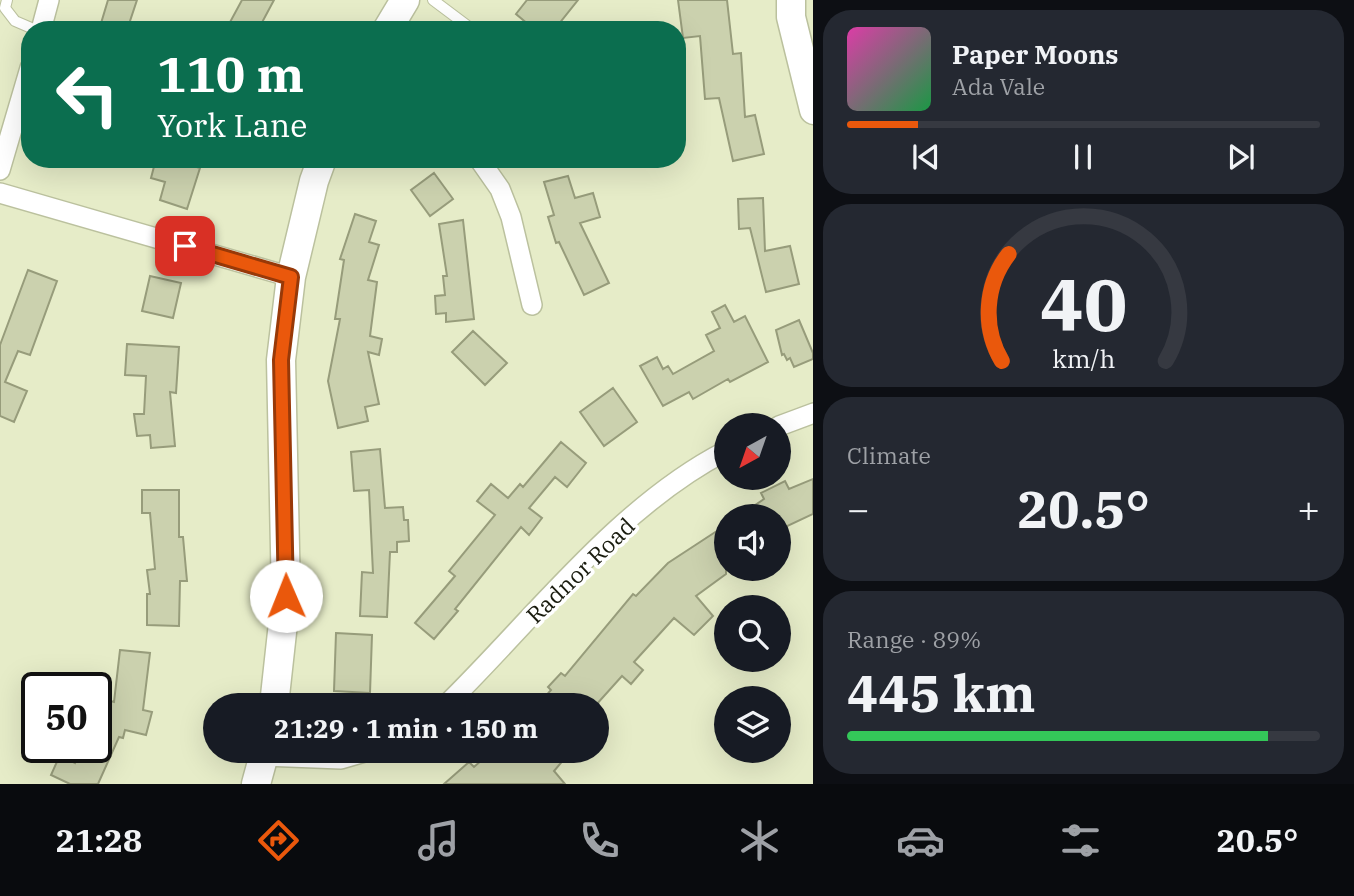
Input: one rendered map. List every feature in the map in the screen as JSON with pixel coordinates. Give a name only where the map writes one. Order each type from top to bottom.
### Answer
[{"type":"main road","points":[[392,21],[405,0]]},
{"type":"main road","points":[[791,0],[792,17],[813,110]]},
{"type":"main road","points":[[275,693],[286,596],[281,360],[291,277],[319,168]]},
{"type":"main road","points":[[256,784],[262,763]]},
{"type":"street","points":[[42,21],[50,0]]},
{"type":"street","points":[[0,170],[21,99]]},
{"type":"street","points":[[485,168],[499,189],[511,217],[532,305]]},
{"type":"street","points":[[0,192],[291,277]]},
{"type":"street","points":[[791,421],[813,413]]},
{"type":"street","name":"Radnor Road","points":[[458,693],[599,547],[673,482],[714,458]]},
{"type":"lane","points":[[7,0],[5,8],[15,21],[21,23]]},
{"type":"lane","points":[[433,0],[461,21]]},
{"type":"building","points":[[108,0],[137,0],[130,21],[102,21]]},
{"type":"building","points":[[242,0],[274,0],[263,21],[231,21]]},
{"type":"building","points":[[527,0],[578,0],[561,21],[524,21],[516,14]]},
{"type":"building","points":[[678,0],[727,0],[733,54],[741,53],[745,117],[755,115],[764,154],[733,161],[719,98],[705,99],[700,36],[686,38],[686,21],[681,21]]},
{"type":"building","points":[[154,168],[200,168],[187,209],[160,200],[165,182],[151,178]]},
{"type":"building","points":[[434,173],[453,199],[430,216],[411,190]]},
{"type":"building","points":[[568,176],[575,198],[593,193],[600,217],[580,223],[609,283],[584,295],[559,242],[556,243],[548,217],[554,215],[544,182]]},
{"type":"building","points":[[763,198],[765,251],[790,246],[799,284],[766,292],[750,228],[739,229],[738,199]]},
{"type":"building","points":[[355,214],[376,221],[369,242],[379,245],[368,280],[377,282],[370,336],[382,339],[379,355],[368,352],[379,404],[365,407],[368,421],[338,428],[328,381],[340,319],[335,319],[344,260],[340,259]]},
{"type":"building","points":[[463,220],[474,319],[446,322],[446,313],[436,314],[435,296],[445,295],[443,276],[447,276],[439,224]]},
{"type":"building","points":[[28,270],[57,281],[30,355],[18,351],[5,382],[27,391],[14,422],[0,416],[0,345]]},
{"type":"building","points":[[150,276],[181,283],[173,318],[142,311]]},
{"type":"building","points":[[725,305],[734,322],[745,316],[768,362],[730,382],[728,379],[693,399],[689,392],[663,406],[640,366],[657,357],[663,369],[668,366],[673,374],[714,351],[706,335],[720,328],[712,312]]},
{"type":"building","points":[[799,320],[813,359],[794,367],[790,358],[787,360],[784,354],[782,355],[776,330]]},
{"type":"building","points":[[473,331],[507,363],[485,385],[452,352]]},
{"type":"building","points":[[127,344],[179,347],[176,393],[170,392],[175,446],[151,448],[150,435],[137,436],[134,414],[144,414],[146,376],[125,375]]},
{"type":"building","points":[[613,388],[637,422],[604,446],[580,412]]},
{"type":"building","points":[[561,442],[586,463],[567,487],[555,477],[529,508],[542,518],[529,535],[521,527],[434,639],[415,623],[455,576],[449,571],[495,515],[477,501],[491,484],[508,498],[520,484],[523,487]]},
{"type":"building","points":[[380,449],[385,508],[403,507],[404,520],[408,520],[409,541],[397,542],[397,552],[390,552],[387,617],[360,616],[362,572],[373,573],[369,490],[354,491],[351,452]]},
{"type":"building","points":[[813,479],[813,514],[791,524],[791,504],[757,504],[764,499],[761,493],[767,490],[791,488]]},
{"type":"building","points":[[142,490],[179,490],[179,537],[183,537],[187,581],[180,581],[179,626],[147,625],[147,594],[150,594],[147,570],[155,569],[150,513],[142,513]]},
{"type":"building","points":[[714,533],[714,581],[716,581],[696,596],[713,616],[694,635],[674,618],[634,662],[643,670],[631,684],[622,676],[607,693],[548,693],[551,690],[548,687],[561,673],[565,676],[633,594],[636,596],[668,563]]},
{"type":"building","points":[[336,633],[372,635],[370,693],[334,691]]},
{"type":"building","points":[[120,650],[150,653],[143,710],[152,712],[146,735],[125,730],[123,738],[119,737],[112,753]]},
{"type":"building","points":[[56,763],[107,763],[98,784],[70,784],[51,775]]},
{"type":"building","points":[[468,763],[474,767],[479,763],[561,763],[554,771],[565,784],[444,784]]},
{"type":"route","points":[[185,246],[291,277],[281,360],[286,596]]}]
